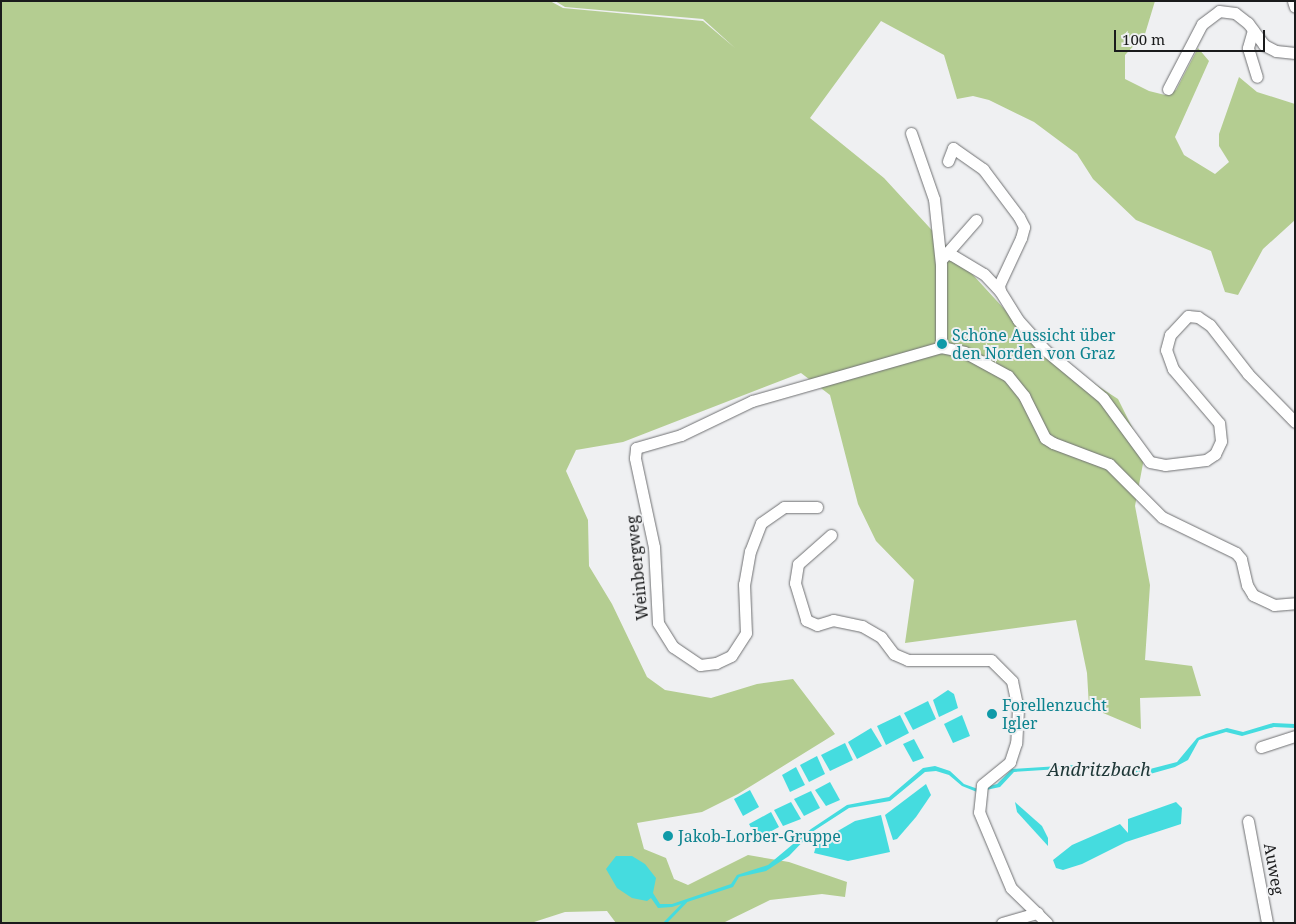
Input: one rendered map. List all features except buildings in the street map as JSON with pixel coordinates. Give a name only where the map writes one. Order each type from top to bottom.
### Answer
[{"type":"street","points":[[1293,1],[1295,7]]},
{"type":"street","points":[[1168,88],[1202,24],[1219,11],[1235,13],[1253,30],[1264,45],[1276,51],[1295,53]]},
{"type":"street","points":[[1253,30],[1248,48],[1257,77]]},
{"type":"street","points":[[912,134],[934,199],[944,256],[940,346],[964,352],[1008,376],[1024,396],[1045,438],[1053,443],[1109,464],[1162,517],[1236,553],[1241,559],[1247,585],[1253,595],[1274,605],[1295,603]]},
{"type":"street","points":[[948,161],[953,148],[983,170],[1007,197],[1021,221],[1021,238],[1004,270],[1000,291]]},
{"type":"street","points":[[944,256],[976,220]]},
{"type":"street","points":[[944,256],[984,274],[1000,291],[1033,338],[1103,398],[1145,459],[1155,465],[1210,459],[1221,441],[1220,423],[1173,368],[1166,350],[1170,335],[1188,316],[1198,317],[1210,325],[1248,374],[1295,422]]},
{"type":"street","name":"Weinbergweg","points":[[817,506],[784,507],[761,523],[750,551],[744,584],[746,633],[731,656],[716,663],[700,665],[673,647],[658,623],[654,547],[635,458],[636,448],[681,435],[752,401],[940,346]]},
{"type":"street","points":[[831,535],[798,564],[795,583],[806,620],[817,626],[832,620],[846,622],[881,638],[899,658],[929,661],[982,658],[999,666],[1012,681],[1018,709],[1016,742],[1010,762],[981,790],[979,812],[1007,881],[1047,923]]},
{"type":"street","points":[[1261,746],[1295,736]]},
{"type":"street","name":"Auweg","points":[[1248,821],[1267,923]]},
{"type":"street","points":[[1002,923],[1038,913]]},
{"type":"green space","points":[[1,1],[550,1],[563,8],[703,21],[735,48],[703,19],[565,7],[555,1],[1155,1],[1145,34],[1125,55],[1125,79],[1149,91],[1165,95],[1176,90],[1198,48],[1209,61],[1175,137],[1184,155],[1215,174],[1229,162],[1219,146],[1219,134],[1239,77],[1257,92],[1295,104],[1295,220],[1263,249],[1238,295],[1225,292],[1211,251],[1136,220],[1093,179],[1077,154],[1034,122],[989,100],[973,96],[957,99],[944,55],[881,21],[810,118],[884,178],[1041,349],[1118,399],[1145,453],[1135,506],[1150,585],[1145,660],[1192,666],[1201,696],[1140,698],[1141,729],[1089,707],[1087,673],[1076,620],[905,643],[914,580],[876,541],[858,504],[830,395],[801,373],[623,442],[576,450],[566,471],[588,520],[589,566],[612,604],[647,677],[665,690],[711,698],[757,684],[793,679],[835,734],[738,794],[702,812],[637,823],[644,849],[666,858],[674,879],[688,885],[748,855],[789,862],[847,882],[845,897],[822,894],[770,900],[723,923],[616,923],[607,911],[565,912],[531,923],[1,923]]},
{"type":"water","points":[[948,690],[954,694],[958,708],[939,717],[933,700]]},
{"type":"water","points":[[928,701],[936,719],[913,730],[904,713]]},
{"type":"water","points":[[900,715],[909,733],[886,745],[877,726]]},
{"type":"water","points":[[962,715],[970,736],[953,743],[944,724]]},
{"type":"water","points":[[1273,723],[1295,724],[1295,728],[1274,727],[1242,736],[1226,732],[1199,740],[1188,760],[1175,767],[1150,774],[1091,767],[1014,772],[1000,787],[977,792],[962,786],[949,775],[936,771],[925,772],[890,801],[849,808],[812,832],[789,856],[766,871],[739,877],[733,887],[672,907],[658,908],[651,898],[647,901],[632,898],[617,888],[606,869],[616,856],[632,856],[645,864],[656,878],[653,893],[660,904],[672,904],[731,884],[737,875],[768,865],[811,829],[847,805],[889,797],[923,768],[935,766],[950,771],[964,784],[978,789],[997,784],[1012,769],[1091,764],[1150,769],[1177,762],[1197,738],[1206,734],[1227,728],[1243,732]]},
{"type":"water","points":[[871,728],[882,746],[857,759],[848,742]]},
{"type":"water","points":[[914,739],[924,758],[913,762],[903,744]]},
{"type":"water","points":[[845,743],[853,760],[830,771],[821,755]]},
{"type":"water","points":[[817,756],[825,774],[809,782],[800,765]]},
{"type":"water","points":[[796,767],[805,785],[790,792],[782,775]]},
{"type":"water","points":[[830,782],[840,800],[826,806],[815,790]]},
{"type":"water","points":[[926,784],[931,795],[916,817],[897,839],[893,840],[885,815]]},
{"type":"water","points":[[750,790],[759,807],[743,816],[734,799]]},
{"type":"water","points":[[811,791],[820,808],[804,816],[794,799]]},
{"type":"water","points":[[791,802],[801,819],[783,826],[774,810]]},
{"type":"water","points":[[1015,802],[1042,826],[1048,838],[1048,846],[1017,812]]},
{"type":"water","points":[[1176,802],[1182,808],[1181,824],[1126,842],[1082,864],[1063,870],[1056,868],[1053,860],[1072,845],[1120,824],[1128,833],[1128,819]]},
{"type":"water","points":[[771,812],[779,827],[757,839],[749,824]]},
{"type":"water","points":[[881,815],[890,852],[848,861],[814,853],[817,843],[855,821]]},
{"type":"waterway","name":"Andritzbach","points":[[664,923],[685,901]]},
{"type":"place","name":"Schöne Aussicht über den Norden von Graz","points":[[942,344]]},
{"type":"place","name":"Forellenzucht Igler","points":[[992,714]]},
{"type":"place","name":"Jakob-Lorber-Gruppe","points":[[668,836]]}]
